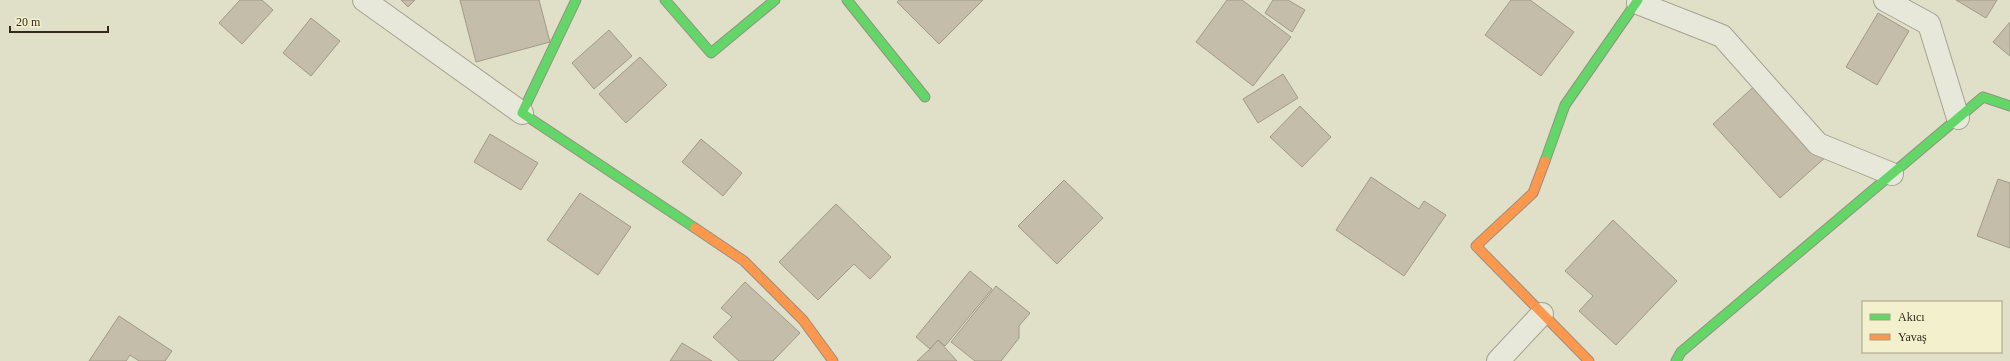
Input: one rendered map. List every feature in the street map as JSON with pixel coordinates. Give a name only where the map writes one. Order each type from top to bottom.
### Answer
[{"type":"street","points":[[364,0],[522,113],[744,261],[802,320],[833,361]]},
{"type":"street","points":[[522,113],[576,0]]},
{"type":"street","points":[[665,0],[711,52],[774,0]]},
{"type":"street","points":[[847,0],[925,96]]},
{"type":"street","points":[[1589,361],[1476,246],[1533,193],[1565,105],[1638,1],[1722,36],[1818,144],[1892,174]]},
{"type":"street","points":[[1889,1],[1929,24],[1958,118]]},
{"type":"street","points":[[1676,361],[1681,352],[1983,96],[2010,106]]},
{"type":"street","points":[[1498,361],[1542,314]]},
{"type":"building","points":[[240,0],[262,0],[273,10],[242,44],[219,23]]},
{"type":"building","points":[[401,0],[415,0],[408,7]]},
{"type":"building","points":[[460,0],[539,0],[550,42],[476,62]]},
{"type":"building","points":[[899,0],[983,0],[939,44],[897,2]]},
{"type":"building","points":[[1227,0],[1242,0],[1291,37],[1253,86],[1196,42]]},
{"type":"building","points":[[1273,0],[1288,0],[1305,10],[1292,32],[1265,13]]},
{"type":"building","points":[[1511,0],[1530,0],[1574,32],[1541,76],[1485,35]]},
{"type":"building","points":[[1956,0],[1997,0],[1986,18]]},
{"type":"building","points":[[1878,13],[1909,31],[1877,85],[1846,67]]},
{"type":"building","points":[[311,18],[340,41],[311,76],[283,53]]},
{"type":"building","points":[[2010,22],[2010,56],[1993,42]]},
{"type":"building","points":[[609,30],[632,56],[594,89],[572,63]]},
{"type":"building","points":[[640,57],[667,85],[626,123],[599,94]]},
{"type":"building","points":[[1283,74],[1298,98],[1258,123],[1243,99]]},
{"type":"building","points":[[1760,81],[1828,155],[1780,198],[1713,124]]},
{"type":"building","points":[[1300,106],[1331,137],[1302,167],[1270,137]]},
{"type":"building","points":[[490,134],[538,163],[521,190],[474,162]]},
{"type":"building","points":[[701,139],[742,173],[723,196],[682,162]]},
{"type":"building","points":[[1371,177],[1419,209],[1424,201],[1446,215],[1404,276],[1336,230]]},
{"type":"building","points":[[1998,179],[2010,183],[2010,248],[1977,236]]},
{"type":"building","points":[[1064,180],[1103,218],[1057,264],[1018,226]]},
{"type":"building","points":[[580,193],[631,227],[598,275],[547,240]]},
{"type":"building","points":[[836,204],[891,257],[870,279],[854,264],[818,300],[779,262]]},
{"type":"building","points":[[1613,220],[1677,281],[1616,345],[1579,311],[1593,296],[1565,271]]},
{"type":"building","points":[[970,271],[992,289],[945,346],[938,340],[930,349],[916,337]]},
{"type":"building","points":[[745,282],[800,333],[773,361],[739,361],[713,337],[732,317],[721,308]]},
{"type":"building","points":[[996,286],[1030,313],[1019,326],[1019,338],[1001,361],[975,361],[951,342]]},
{"type":"building","points":[[119,316],[172,351],[165,361],[139,361],[130,355],[126,361],[89,361]]},
{"type":"building","points":[[938,340],[957,361],[917,361],[930,349]]},
{"type":"building","points":[[682,343],[712,361],[670,361]]},
{"type":"traffic: fast","points":[[576,0],[522,113],[695,228]]},
{"type":"traffic: fast","points":[[665,0],[711,53],[775,0]]},
{"type":"traffic: fast","points":[[847,0],[925,97]]},
{"type":"traffic: fast","points":[[1545,161],[1565,105],[1638,0]]},
{"type":"traffic: fast","points":[[1676,361],[1681,352],[1983,97],[2010,106]]},
{"type":"traffic: slow","points":[[1545,161],[1533,193],[1476,246],[1589,361]]},
{"type":"traffic: slow","points":[[695,228],[744,261],[803,320],[833,361]]}]
